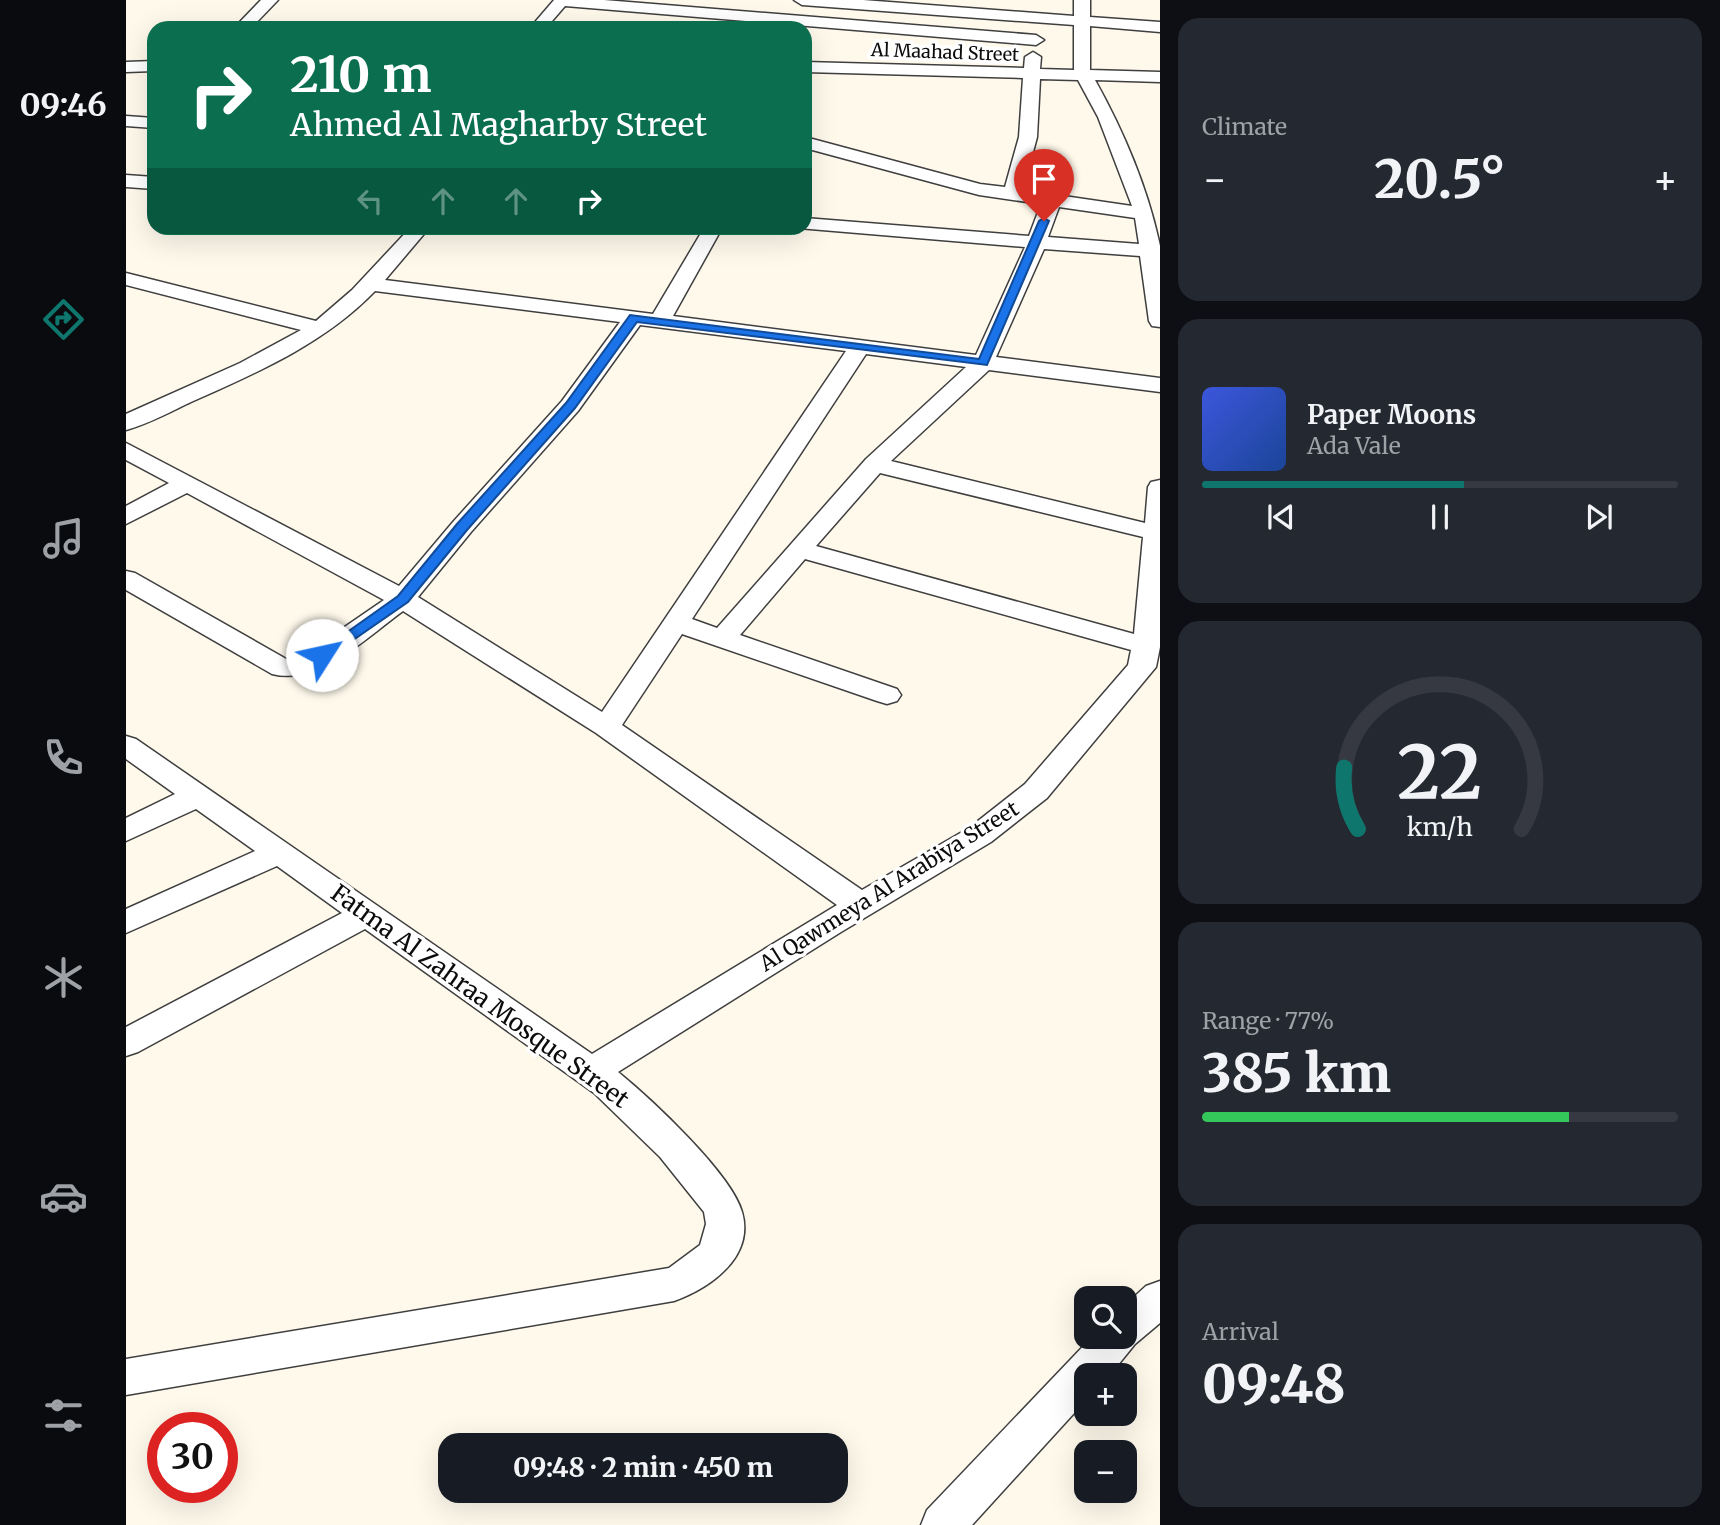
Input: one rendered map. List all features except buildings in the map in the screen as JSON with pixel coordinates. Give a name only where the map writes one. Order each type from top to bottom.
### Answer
[{"type":"street","points":[[250,21],[270,0]]},
{"type":"street","points":[[789,21],[802,0],[910,4],[1081,22],[1160,27]]},
{"type":"street","points":[[1071,0],[1082,0],[1081,68],[1107,117],[1144,214],[1155,252],[1160,321]]},
{"type":"street","points":[[544,21],[562,1],[667,5],[763,21]]},
{"type":"street","points":[[894,49],[910,4]]},
{"type":"street","points":[[657,21],[667,5]]},
{"type":"street","points":[[1012,195],[1028,137],[1030,74],[1039,18]]},
{"type":"street","points":[[812,31],[894,49],[1035,40]]},
{"type":"street","name":"Al Maahad Street","points":[[812,65],[894,49],[1030,74],[1160,77]]},
{"type":"street","points":[[128,67],[147,68]]},
{"type":"street","points":[[126,121],[147,122]]},
{"type":"street","points":[[812,144],[969,187],[1144,214]]},
{"type":"street","points":[[126,181],[147,182]]},
{"type":"street","points":[[723,638],[874,464],[983,363],[1036,244],[1052,200]]},
{"type":"street","points":[[812,225],[1155,252]]},
{"type":"street","points":[[126,424],[249,365],[318,328],[370,284],[414,235]]},
{"type":"street","points":[[660,321],[709,235]]},
{"type":"street","points":[[126,279],[318,328]]},
{"type":"street","points":[[370,284],[1160,385]]},
{"type":"street","points":[[126,579],[282,668],[309,665],[403,599],[462,527],[570,406],[634,318]]},
{"type":"street","points":[[606,727],[860,347]]},
{"type":"street","points":[[126,450],[403,599],[606,727],[860,905]]},
{"type":"street","points":[[874,464],[1156,533]]},
{"type":"street","points":[[126,516],[187,483]]},
{"type":"street","name":"Al Qawmeya Al Arabiya Street","points":[[591,1072],[860,905],[980,835],[1036,792],[1142,667],[1147,646],[1160,487]]},
{"type":"street","points":[[801,550],[1147,646]]},
{"type":"street","points":[[677,623],[887,695]]},
{"type":"street","name":"Fatma Al Zahraa Mosque Street","points":[[126,745],[591,1072],[637,1109],[665,1136],[695,1170],[722,1207],[725,1221],[719,1248],[711,1260],[695,1274],[674,1284],[126,1377]]},
{"type":"street","points":[[126,831],[198,796]]},
{"type":"street","points":[[126,922],[279,853]]},
{"type":"street","points":[[126,1043],[366,914]]},
{"type":"street","points":[[1137,1319],[1160,1298]]},
{"type":"street","points":[[943,1525],[1107,1349]]},
{"type":"route","points":[[322,655],[403,599],[462,527],[570,406],[634,318],[983,363],[1044,221]]}]
